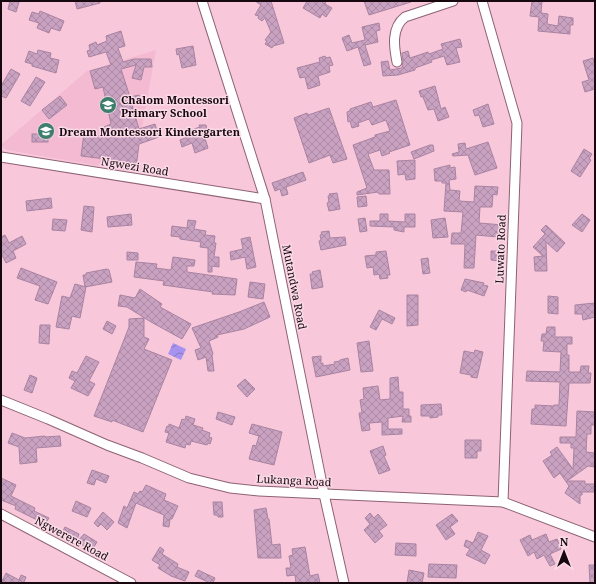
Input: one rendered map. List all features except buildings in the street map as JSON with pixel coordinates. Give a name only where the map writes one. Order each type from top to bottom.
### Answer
[{"type":"street","name":"Mutandwa Road","points":[[202,1],[265,199],[324,494],[344,583]]},
{"type":"street","points":[[397,62],[395,33],[401,21],[405,17],[453,1]]},
{"type":"street","name":"Luwato Road","points":[[482,1],[517,123],[503,502]]},
{"type":"street","name":"Ngwezi Road","points":[[1,157],[265,199]]},
{"type":"street","name":"Lukanga Road","points":[[1,400],[189,478],[212,484],[230,488],[324,494],[503,502],[595,537]]},
{"type":"street","name":"Ngwerere Road","points":[[1,514],[131,583]]},
{"type":"shaded area","name":"Chalom Montessori Primary School","points":[[156,50],[135,172],[7,150],[1,145],[87,71]]},
{"type":"water","points":[[173,343],[186,349],[181,360],[168,354]]},
{"type":"place","name":"Chalom Montessori Primary School","points":[[108,105]]},
{"type":"place","name":"Dream Montessori Kindergarten","points":[[46,131]]}]
